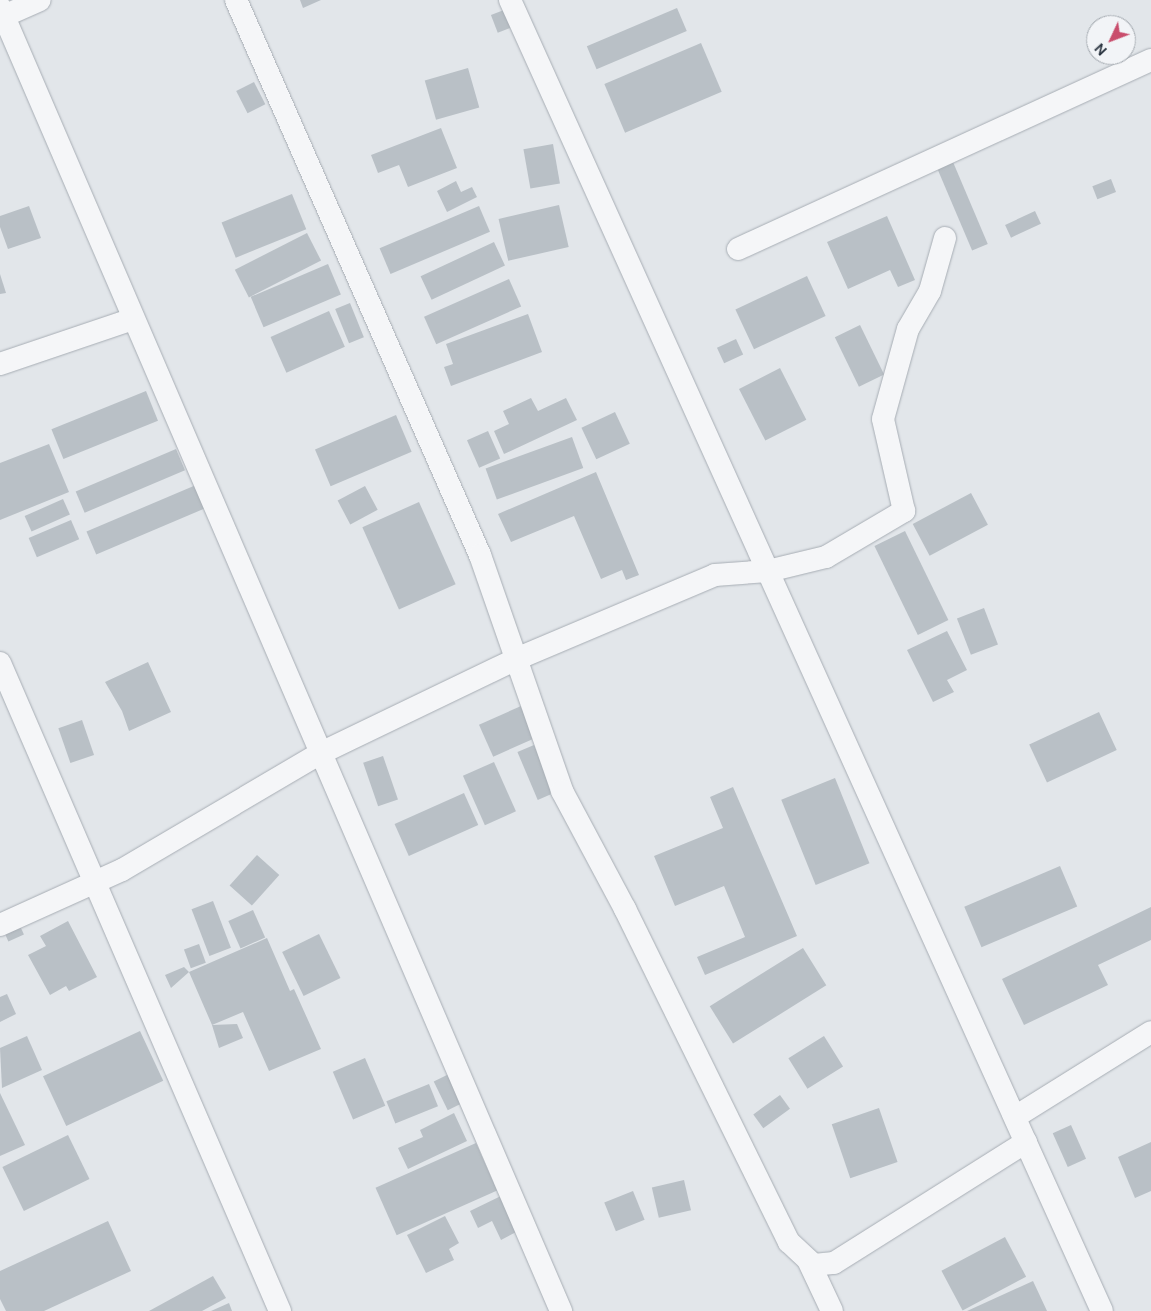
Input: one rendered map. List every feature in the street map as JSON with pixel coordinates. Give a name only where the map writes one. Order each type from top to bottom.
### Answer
[{"type":"street","points":[[40,0],[2,12],[319,754],[561,1311]]},
{"type":"street","points":[[236,0],[480,555],[514,660],[562,791],[624,909],[790,1242],[814,1265],[834,1263],[1026,1142]]},
{"type":"street","points":[[510,0],[1102,1311]]},
{"type":"street","points":[[738,249],[1151,60]]},
{"type":"street","points":[[0,925],[95,883],[319,754],[514,660],[715,575],[768,571],[826,557],[904,511],[883,419],[908,329],[930,291],[945,238]]},
{"type":"street","points":[[0,364],[133,319]]},
{"type":"street","points":[[0,663],[280,1311]]},
{"type":"street","points":[[1015,1117],[1151,1032]]},
{"type":"street","points":[[808,1260],[832,1311]]},
{"type":"building","points":[[300,0],[321,0],[303,8]]},
{"type":"building","points":[[677,8],[687,31],[597,69],[587,46]]},
{"type":"building","points":[[504,10],[511,28],[498,33],[491,15]]},
{"type":"building","points":[[701,43],[722,92],[625,133],[604,84]]},
{"type":"building","points":[[468,68],[479,107],[436,120],[425,80]]},
{"type":"building","points":[[254,82],[265,104],[248,113],[236,91]]},
{"type":"building","points":[[441,128],[457,168],[408,187],[399,165],[378,173],[371,155]]},
{"type":"building","points":[[553,144],[560,183],[530,189],[523,149]]},
{"type":"building","points":[[953,162],[988,244],[972,251],[937,169]]},
{"type":"building","points":[[1111,179],[1116,192],[1097,199],[1092,186]]},
{"type":"building","points":[[456,181],[461,192],[472,187],[477,197],[447,212],[437,191]]},
{"type":"building","points":[[292,194],[306,229],[236,258],[222,222]]},
{"type":"building","points":[[559,205],[569,247],[508,261],[499,219]]},
{"type":"building","points":[[29,206],[41,238],[8,249],[0,227],[0,216]]},
{"type":"building","points":[[479,206],[490,232],[391,274],[380,248]]},
{"type":"building","points":[[1035,211],[1041,224],[1011,238],[1005,225]]},
{"type":"building","points":[[887,216],[915,280],[898,287],[890,270],[848,289],[827,242]]},
{"type":"building","points":[[307,233],[321,261],[249,297],[235,270]]},
{"type":"building","points":[[494,242],[505,266],[432,300],[421,276]]},
{"type":"building","points":[[328,264],[341,294],[264,327],[251,297]]},
{"type":"building","points":[[0,274],[6,293],[0,294]]},
{"type":"building","points":[[807,276],[826,316],[754,349],[735,309]]},
{"type":"building","points":[[509,279],[521,306],[436,344],[424,317]]},
{"type":"building","points":[[350,303],[364,337],[349,343],[335,309]]},
{"type":"building","points":[[329,311],[345,347],[286,373],[271,337]]},
{"type":"building","points":[[528,314],[542,352],[451,386],[444,367],[453,364],[446,344]]},
{"type":"building","points":[[860,325],[884,374],[859,387],[835,337]]},
{"type":"building","points":[[736,339],[743,354],[724,363],[717,348]]},
{"type":"building","points":[[780,368],[806,420],[765,441],[739,389]]},
{"type":"building","points":[[146,391],[158,421],[63,459],[51,429]]},
{"type":"building","points":[[531,398],[538,411],[566,398],[577,420],[504,454],[494,431],[509,424],[503,411]]},
{"type":"building","points":[[615,412],[630,444],[596,459],[581,428]]},
{"type":"building","points":[[396,415],[412,452],[331,486],[315,449]]},
{"type":"building","points":[[488,431],[500,458],[479,468],[467,440]]},
{"type":"building","points":[[572,437],[583,468],[497,499],[486,468]]},
{"type":"building","points":[[49,444],[69,492],[0,520],[0,463]]},
{"type":"building","points":[[176,449],[185,470],[85,513],[76,492]]},
{"type":"building","points":[[596,472],[639,575],[626,580],[622,570],[601,579],[574,516],[511,542],[498,514]]},
{"type":"building","points":[[196,485],[206,508],[96,555],[86,531]]},
{"type":"building","points":[[365,486],[378,510],[350,524],[338,501]]},
{"type":"building","points":[[971,493],[988,525],[930,556],[913,524]]},
{"type":"building","points":[[63,499],[70,515],[32,532],[25,516]]},
{"type":"building","points":[[419,502],[456,584],[399,609],[362,527]]},
{"type":"building","points":[[71,520],[79,539],[37,557],[29,538]]},
{"type":"building","points":[[905,531],[948,620],[918,635],[874,546]]},
{"type":"building","points":[[984,608],[998,644],[971,655],[957,618]]},
{"type":"building","points":[[947,631],[967,670],[947,680],[954,692],[933,702],[907,650]]},
{"type":"building","points":[[148,662],[171,712],[129,731],[122,711],[105,682]]},
{"type":"building","points":[[521,706],[535,738],[493,757],[479,725]]},
{"type":"building","points":[[1099,712],[1117,750],[1047,783],[1029,745]]},
{"type":"building","points":[[82,720],[94,755],[70,763],[58,728]]},
{"type":"building","points":[[534,745],[554,793],[538,800],[517,752]]},
{"type":"building","points":[[383,756],[398,799],[378,806],[363,763]]},
{"type":"building","points":[[494,762],[516,811],[485,825],[463,776]]},
{"type":"building","points":[[835,778],[869,863],[816,885],[781,800]]},
{"type":"building","points":[[733,787],[797,936],[705,975],[697,957],[745,937],[724,886],[675,906],[654,856],[723,828],[710,797]]},
{"type":"building","points":[[464,793],[478,825],[409,856],[395,824]]},
{"type":"building","points":[[257,855],[279,875],[252,906],[230,885]]},
{"type":"building","points":[[1060,866],[1077,907],[981,947],[964,907]]},
{"type":"building","points":[[213,901],[231,948],[209,956],[192,909]]},
{"type":"building","points":[[1151,907],[1151,940],[1098,965],[1108,985],[1024,1025],[1002,979]]},
{"type":"building","points":[[253,910],[265,937],[241,948],[228,921]]},
{"type":"building","points":[[17,919],[24,935],[8,941],[1,926]]},
{"type":"building","points":[[68,921],[97,977],[69,991],[66,986],[50,995],[28,955],[46,946],[40,936]]},
{"type":"building","points":[[319,934],[340,978],[304,996],[282,952]]},
{"type":"building","points":[[267,938],[290,991],[294,989],[321,1049],[269,1071],[243,1012],[212,1025],[189,972]]},
{"type":"building","points":[[199,944],[206,963],[191,968],[184,949]]},
{"type":"building","points":[[803,948],[826,985],[733,1044],[710,1006]]},
{"type":"building","points":[[184,967],[189,972],[171,988],[165,975]]},
{"type":"building","points":[[7,994],[16,1014],[0,1022],[0,997]]},
{"type":"building","points":[[237,1024],[243,1038],[219,1048],[212,1025]]},
{"type":"building","points":[[140,1031],[163,1081],[66,1126],[43,1076]]},
{"type":"building","points":[[27,1036],[42,1070],[2,1088],[0,1048]]},
{"type":"building","points":[[824,1036],[843,1067],[807,1089],[788,1058]]},
{"type":"building","points":[[365,1058],[385,1106],[353,1120],[333,1072]]},
{"type":"building","points":[[449,1074],[463,1103],[448,1110],[434,1081]]},
{"type":"building","points":[[429,1084],[438,1106],[395,1123],[386,1101]]},
{"type":"building","points":[[0,1093],[25,1145],[0,1156]]},
{"type":"building","points":[[780,1095],[790,1109],[763,1128],[753,1114]]},
{"type":"building","points":[[879,1108],[898,1162],[850,1178],[832,1124]]},
{"type":"building","points":[[454,1113],[467,1141],[408,1169],[398,1148],[423,1137],[420,1130]]},
{"type":"building","points":[[1071,1125],[1086,1159],[1068,1167],[1053,1133]]},
{"type":"building","points":[[68,1135],[89,1179],[24,1211],[2,1167]]},
{"type":"building","points":[[1151,1142],[1151,1191],[1135,1198],[1118,1157]]},
{"type":"building","points":[[476,1143],[497,1191],[397,1235],[376,1188]]},
{"type":"building","points":[[684,1180],[691,1210],[659,1218],[652,1187]]},
{"type":"building","points":[[633,1191],[645,1220],[616,1231],[604,1203]]},
{"type":"building","points":[[503,1195],[520,1230],[501,1240],[492,1221],[478,1228],[470,1211]]},
{"type":"building","points":[[445,1216],[459,1243],[449,1249],[454,1260],[426,1273],[407,1235]]},
{"type":"building","points":[[108,1221],[131,1271],[44,1311],[6,1311],[0,1299],[0,1271]]},
{"type":"building","points":[[1005,1237],[1026,1277],[963,1311],[941,1271]]},
{"type":"building","points":[[213,1276],[226,1298],[202,1311],[149,1311]]},
{"type":"building","points":[[1033,1281],[1047,1311],[967,1311]]},
{"type":"building","points":[[229,1303],[232,1311],[211,1311]]}]
